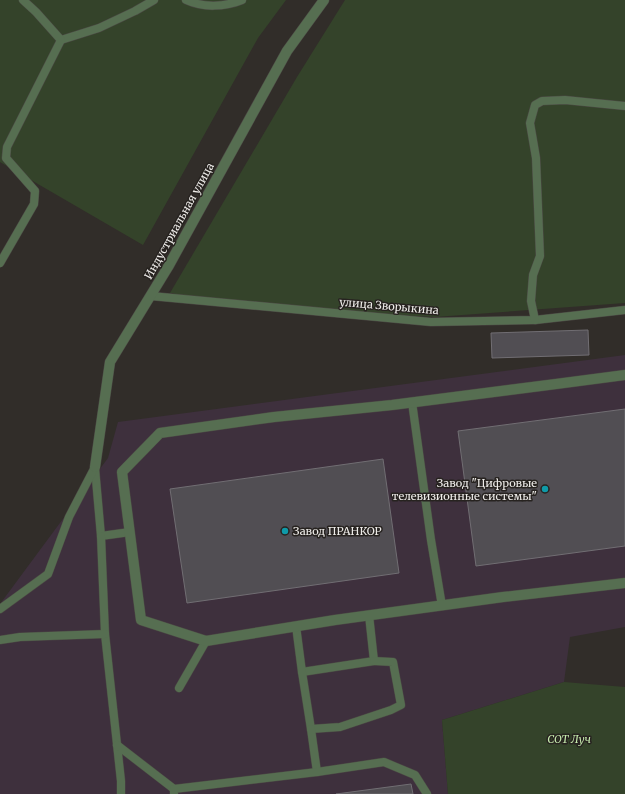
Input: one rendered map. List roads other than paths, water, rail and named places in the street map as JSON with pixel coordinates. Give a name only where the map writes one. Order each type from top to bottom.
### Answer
[{"type":"street","name":"Индустриальная улица","points":[[95,467],[110,362],[172,260],[286,51],[324,0]]},
{"type":"street","points":[[625,375],[160,432],[122,472],[141,620],[206,641],[369,615],[625,582]]},
{"type":"lane","points":[[23,0],[61,40]]},
{"type":"lane","points":[[0,263],[34,204],[35,191],[6,158],[8,147],[61,40],[99,28],[154,0]]},
{"type":"lane","points":[[186,0],[194,3],[218,6],[236,3],[242,0]]},
{"type":"lane","points":[[535,320],[531,301],[533,275],[540,256],[536,158],[530,123],[535,105],[542,101],[564,100],[625,106]]},
{"type":"lane","name":"улица Зворыкина","points":[[151,296],[431,322],[535,320],[625,310]]},
{"type":"lane","points":[[412,402],[431,540],[442,606]]},
{"type":"lane","points":[[95,467],[101,536],[105,634],[121,781],[121,794]]},
{"type":"lane","points":[[0,609],[48,574],[69,517],[95,467]]},
{"type":"lane","points":[[101,536],[130,532]]},
{"type":"lane","points":[[369,615],[374,662]]},
{"type":"lane","points":[[296,626],[317,772]]},
{"type":"lane","points":[[0,640],[105,634]]},
{"type":"lane","points":[[179,688],[206,641]]},
{"type":"lane","points":[[302,672],[374,662],[393,662],[401,705],[391,710],[340,727],[311,729]]},
{"type":"lane","points":[[117,745],[174,791],[384,762],[415,775],[428,794]]},
{"type":"place","name":"Завод \"Цифровые телевизионные системы\"","points":[[545,489]]},
{"type":"place","name":"Завод ПРАНКОР","points":[[285,531]]},
{"type":"park label","name":"СОТ Луч","points":[[569,739]]}]
